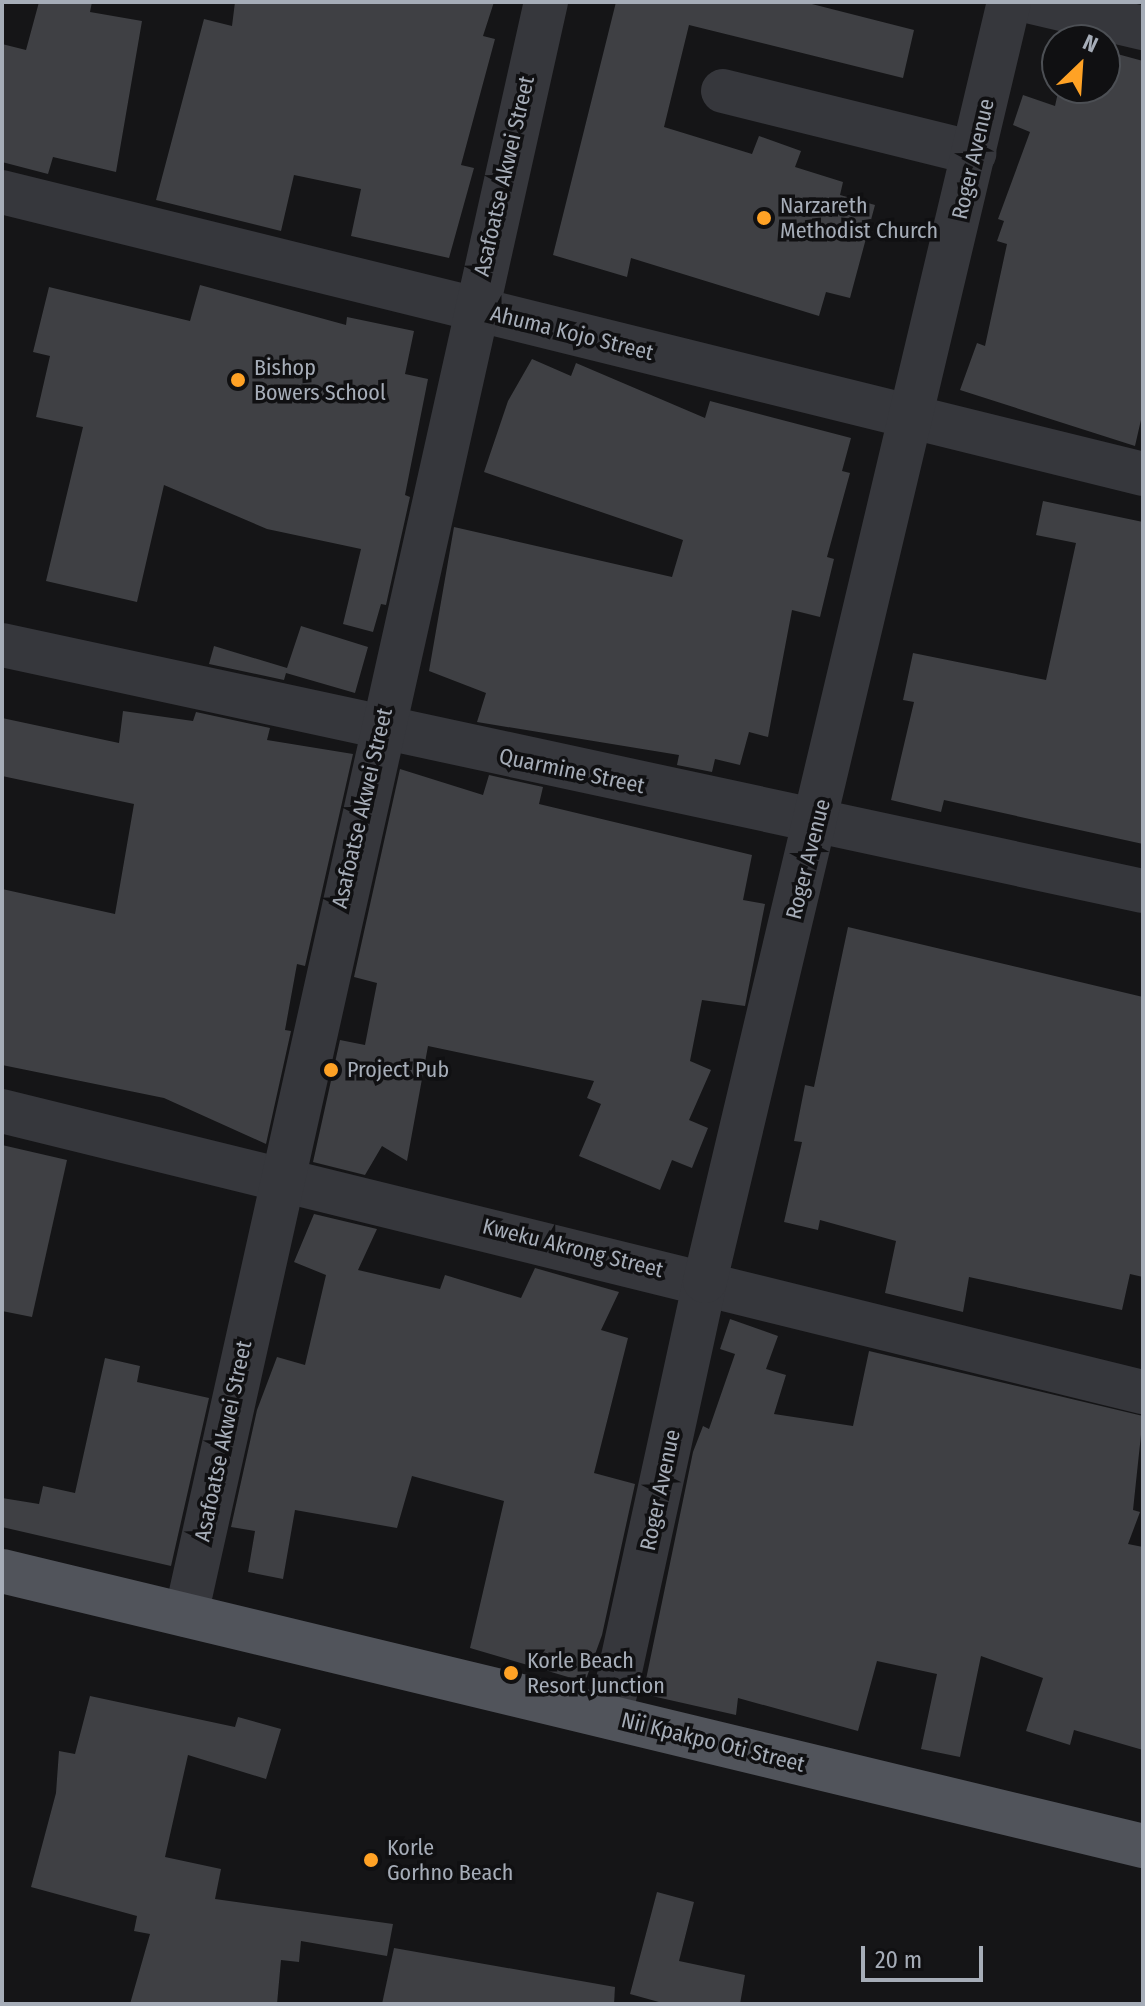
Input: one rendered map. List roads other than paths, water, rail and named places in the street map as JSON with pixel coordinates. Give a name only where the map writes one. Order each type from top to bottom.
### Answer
[{"type":"main road","name":"Nii Kpakpo Oti Street","points":[[2,1571],[1143,1846]]},
{"type":"street","name":"Asafoatse Akwei Street","points":[[186,1615],[379,729],[473,309],[546,2]]},
{"type":"street","name":"Roger Avenue","points":[[610,1717],[705,1281],[817,824],[1009,2]]},
{"type":"street","points":[[1032,2],[1143,28]]},
{"type":"street","points":[[723,91],[974,153]]},
{"type":"street","name":"Ahuma Kojo Street","points":[[2,192],[1143,474]]},
{"type":"street","name":"Quarmine Street","points":[[2,645],[817,824],[1143,891]]},
{"type":"street","name":"Kweku Akrong Street","points":[[2,1111],[280,1176],[1143,1392]]},
{"type":"place","name":"Narzareth Methodist Church","points":[[764,218]]},
{"type":"place","name":"Bishop Bowers School","points":[[238,380]]},
{"type":"place","name":"Project Pub","points":[[331,1070]]},
{"type":"place","name":"Korle Beach Resort Junction","points":[[511,1673]]},
{"type":"place","name":"Korle Gorhno Beach","points":[[371,1860]]}]
